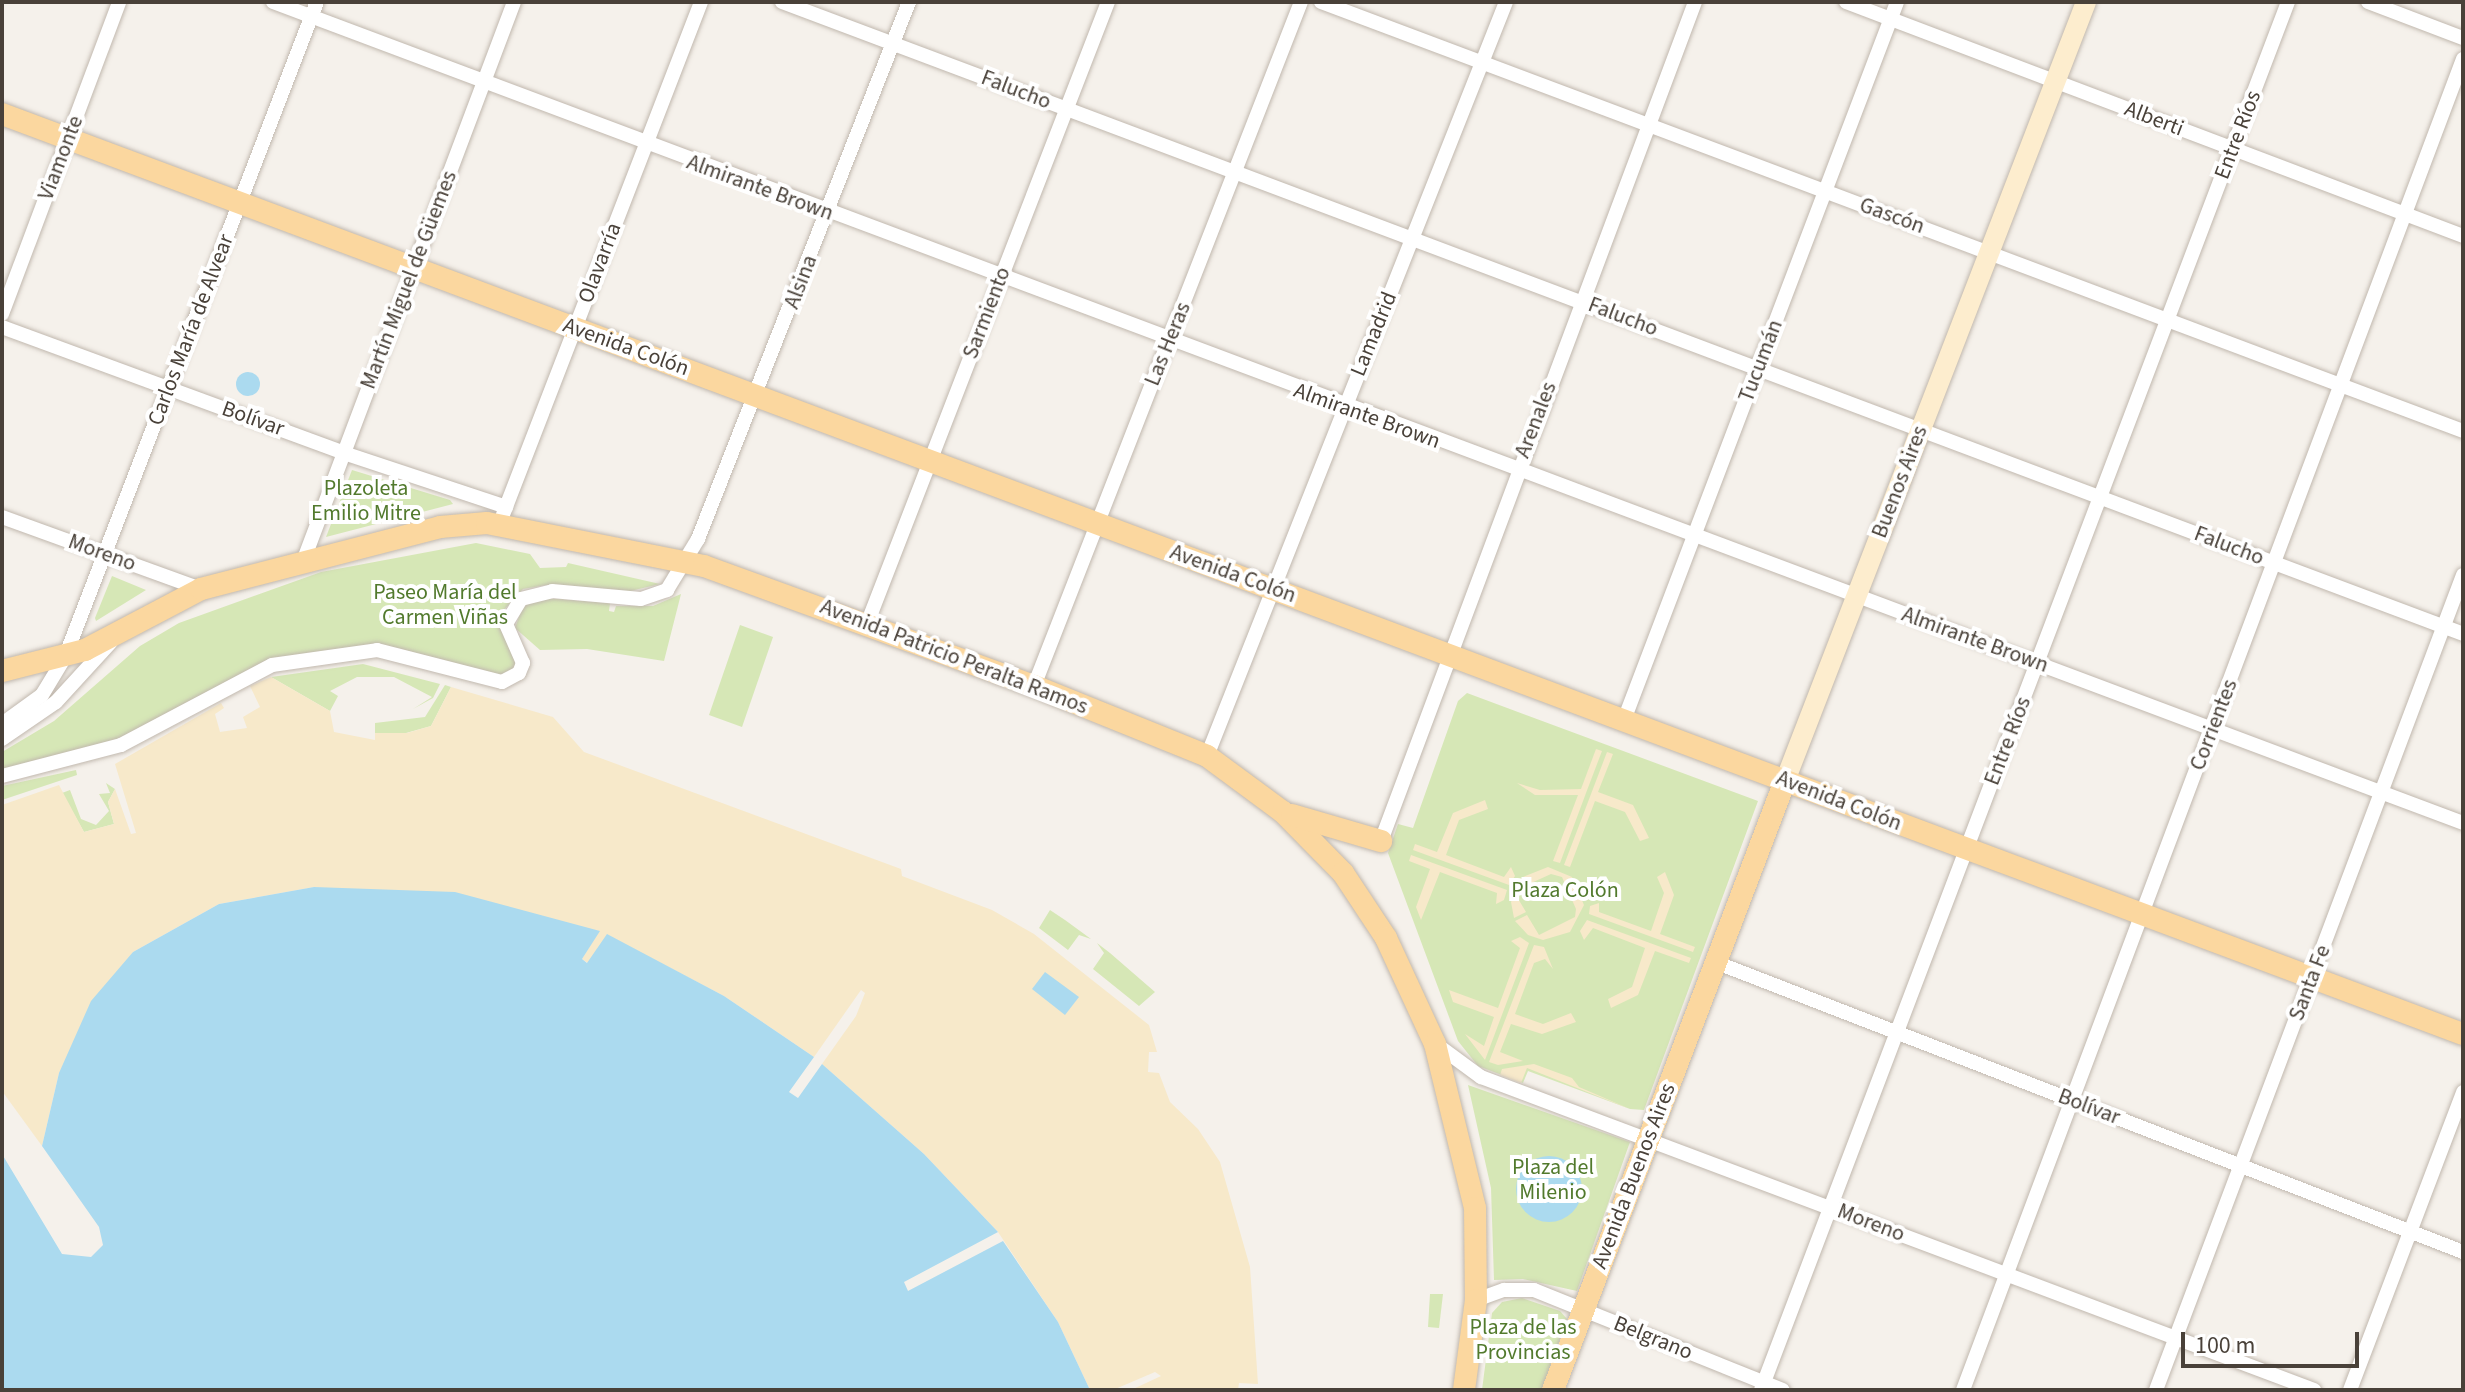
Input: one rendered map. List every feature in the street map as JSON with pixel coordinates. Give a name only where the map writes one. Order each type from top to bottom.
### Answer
[{"type":"main road","name":"Avenida Colón","points":[[2,114],[2463,1034]]},
{"type":"main road","name":"Avenida Patricio Peralta Ramos","points":[[2,671],[65,657],[201,589],[304,559],[503,516],[689,561],[1034,686],[1207,756],[1283,812],[1358,893],[1396,958],[1435,1044],[1472,1186],[1476,1300],[1464,1390]]},
{"type":"main road","name":"Buenos Aires","points":[[1715,962],[1785,781]]},
{"type":"main road","points":[[1283,812],[1381,841]]},
{"type":"main road","name":"Avenida Buenos Aires","points":[[1553,1390],[1715,962]]},
{"type":"street","name":"Viamonte","points":[[2,314],[119,2]]},
{"type":"street","name":"Almirante Brown","points":[[273,2],[314,9],[483,83],[646,145],[2463,823]]},
{"type":"street","name":"Martín Miguel de Güemes","points":[[304,559],[514,2]]},
{"type":"street","name":"Olavarría","points":[[503,516],[701,2]]},
{"type":"street","name":"Falucho","points":[[782,2],[2463,634]]},
{"type":"street","name":"Alsina","points":[[2,776],[121,745],[272,665],[377,650],[502,682],[521,668],[522,652],[506,624],[521,599],[552,591],[651,597],[673,585],[689,561],[757,396],[909,2]]},
{"type":"street","name":"Sarmiento","points":[[867,624],[1108,2]]},
{"type":"street","name":"Las Heras","points":[[1034,686],[1237,173],[1301,2]]},
{"type":"street","name":"Gascón","points":[[1321,2],[2463,431]]},
{"type":"street","name":"Lamadrid","points":[[1207,756],[1506,2]]},
{"type":"street","name":"Arenales","points":[[1381,841],[1516,471],[1695,2]]},
{"type":"street","name":"Alberti","points":[[1846,2],[2463,236]]},
{"type":"street","name":"Tucumán","points":[[1624,720],[1897,2]]},
{"type":"street","name":"Buenos Aires","points":[[1785,781],[2086,2]]},
{"type":"street","name":"Entre Ríos","points":[[1763,1386],[2288,2]]},
{"type":"street","points":[[2368,2],[2463,38]]},
{"type":"street","name":"Carlos María de Alvear","points":[[2,724],[42,695],[65,657],[314,9]]},
{"type":"street","name":"Corrientes","points":[[1963,1390],[2463,59]]},
{"type":"street","name":"Bolívar","points":[[2,327],[344,453],[503,516]]},
{"type":"street","name":"Moreno","points":[[2,517],[201,589]]},
{"type":"street","name":"Santa Fe","points":[[2156,1390],[2463,575]]},
{"type":"street","points":[[2,739],[56,702],[120,632]]},
{"type":"street","name":"Bolívar","points":[[1715,962],[2463,1252]]},
{"type":"street","name":"Moreno","points":[[1435,1044],[1481,1077],[2314,1390]]},
{"type":"street","points":[[2350,1390],[2463,1092]]},
{"type":"street","name":"Belgrano","points":[[1476,1300],[1521,1289],[1584,1310],[1763,1386],[1783,1390]]},
{"type":"green space","name":"Plazoleta Emilio Mitre","points":[[352,470],[450,500],[453,504],[326,537]]},
{"type":"green space","name":"Paseo María del Carmen Viñas","points":[[476,543],[530,554],[540,568],[566,567],[568,563],[660,584],[622,593],[546,585],[523,589],[500,614],[517,655],[515,667],[504,676],[397,648],[265,661],[124,737],[2,771],[2,752],[54,721],[140,646],[179,623],[321,572]]},
{"type":"green space","points":[[112,576],[146,590],[96,621],[95,618]]},
{"type":"green space","points":[[681,594],[664,661],[587,649],[540,650],[515,628],[523,606],[544,598],[610,603],[609,611],[614,612],[616,606],[653,606]]},
{"type":"green space","points":[[740,625],[773,637],[742,727],[709,715]]},
{"type":"green space","points":[[363,664],[440,684],[433,698],[413,709],[432,697],[394,677],[357,677],[330,691],[338,696],[330,711],[271,677]]},
{"type":"green space","points":[[445,685],[451,687],[431,726],[406,733],[375,733],[375,723],[425,717]]},
{"type":"green space","name":"Plaza Colón","points":[[1467,693],[1758,801],[1644,1110],[1630,1109],[1528,1071],[1523,1083],[1478,1066],[1458,1041],[1388,853],[1398,824],[1413,828],[1458,701]]},
{"type":"green space","points":[[76,770],[77,775],[2,800],[2,786]]},
{"type":"green space","points":[[106,783],[115,789],[108,802],[114,824],[84,832],[62,793],[70,790],[81,819],[96,825],[109,811],[99,794],[110,793]]},
{"type":"green space","points":[[1050,910],[1091,939],[1079,935],[1068,950],[1039,928]]},
{"type":"green space","points":[[1097,943],[1155,992],[1139,1006],[1093,969],[1104,953]]},
{"type":"green space","name":"Plaza del Milenio","points":[[1468,1085],[1630,1142],[1577,1291],[1523,1279],[1494,1280],[1491,1188]]},
{"type":"green space","points":[[1430,1294],[1443,1294],[1439,1328],[1428,1327]]},
{"type":"green space","name":"Plaza de las Provincias","points":[[1522,1298],[1560,1311],[1567,1319],[1542,1390],[1482,1390],[1492,1313],[1502,1302]]},
{"type":"sand","points":[[271,677],[330,711],[334,732],[375,740],[375,733],[407,733],[431,726],[451,687],[553,717],[584,752],[901,869],[902,876],[992,910],[1034,934],[1149,1025],[1157,1052],[1149,1052],[1148,1072],[1159,1073],[1170,1102],[1198,1129],[1220,1162],[1250,1267],[1258,1384],[1239,1383],[1238,1390],[1131,1390],[1161,1376],[1155,1372],[1113,1390],[1090,1390],[1058,1322],[998,1232],[924,1154],[822,1064],[856,1016],[865,993],[861,990],[814,1057],[724,996],[607,935],[588,963],[582,959],[599,931],[314,887],[219,904],[133,952],[59,1073],[42,1146],[2,1091],[2,805],[59,785],[84,832],[114,824],[108,802],[115,789],[131,834],[136,833],[115,764],[221,703],[224,708],[215,714],[220,732],[247,728],[243,717],[260,707],[250,686]]},
{"type":"sand","points":[[1596,749],[1602,751],[1560,863],[1553,861],[1578,795],[1535,795],[1517,783],[1540,790],[1581,789]]},
{"type":"sand","points":[[1607,752],[1613,754],[1598,792],[1633,805],[1649,838],[1640,841],[1625,812],[1595,801],[1570,867],[1564,865]]},
{"type":"sand","points":[[1485,800],[1488,809],[1459,820],[1446,855],[1504,877],[1511,867],[1515,876],[1509,885],[1413,850],[1415,844],[1437,852],[1453,813]]},
{"type":"sand","points":[[1411,855],[1507,890],[1504,900],[1496,904],[1497,893],[1440,872],[1421,920],[1416,907],[1430,869],[1409,861]]},
{"type":"sand","points":[[1548,867],[1572,877],[1584,905],[1570,932],[1543,940],[1528,935],[1515,921],[1527,915],[1539,935],[1575,917],[1576,909],[1562,877],[1551,874],[1520,888],[1517,897],[1526,912],[1514,918],[1511,902],[1523,877]]},
{"type":"sand","points":[[1665,872],[1674,895],[1660,934],[1695,947],[1693,952],[1589,914],[1590,906],[1599,903],[1599,912],[1651,931],[1664,893],[1657,877]]},
{"type":"sand","points":[[1587,920],[1691,958],[1689,963],[1655,951],[1638,995],[1611,1008],[1608,999],[1632,987],[1645,948],[1593,928],[1584,940],[1580,931]]},
{"type":"sand","points":[[1520,937],[1529,943],[1485,1060],[1465,1034],[1484,1046],[1494,1017],[1453,1002],[1449,990],[1498,1008],[1520,948],[1511,941]]},
{"type":"sand","points":[[1534,945],[1544,947],[1553,969],[1545,959],[1534,963],[1515,1014],[1543,1024],[1571,1013],[1576,1022],[1542,1034],[1511,1024],[1500,1052],[1523,1061],[1498,1065],[1489,1062]]},
{"type":"sand","points":[[1534,1064],[1572,1078],[1579,1087],[1630,1109],[1527,1068],[1521,1083],[1500,1075],[1502,1069]]},
{"type":"water","points":[[248,372],[257,375],[260,384],[257,393],[248,396],[239,393],[236,384],[239,375]]},
{"type":"water","points":[[314,887],[455,892],[600,931],[582,959],[587,963],[607,934],[724,996],[814,1057],[789,1092],[798,1098],[822,1064],[924,1154],[998,1232],[904,1282],[908,1291],[1003,1241],[1058,1322],[1090,1390],[2,1390],[2,1154],[62,1254],[91,1257],[103,1245],[99,1227],[42,1146],[59,1073],[91,1001],[133,952],[219,904]]},
{"type":"water","points":[[1045,972],[1079,997],[1065,1015],[1032,989]]},
{"type":"water","points":[[1543,1156],[1555,1156],[1567,1161],[1577,1171],[1582,1189],[1580,1202],[1567,1217],[1555,1222],[1543,1222],[1531,1217],[1521,1207],[1516,1195],[1516,1183],[1521,1171],[1531,1161]]}]
